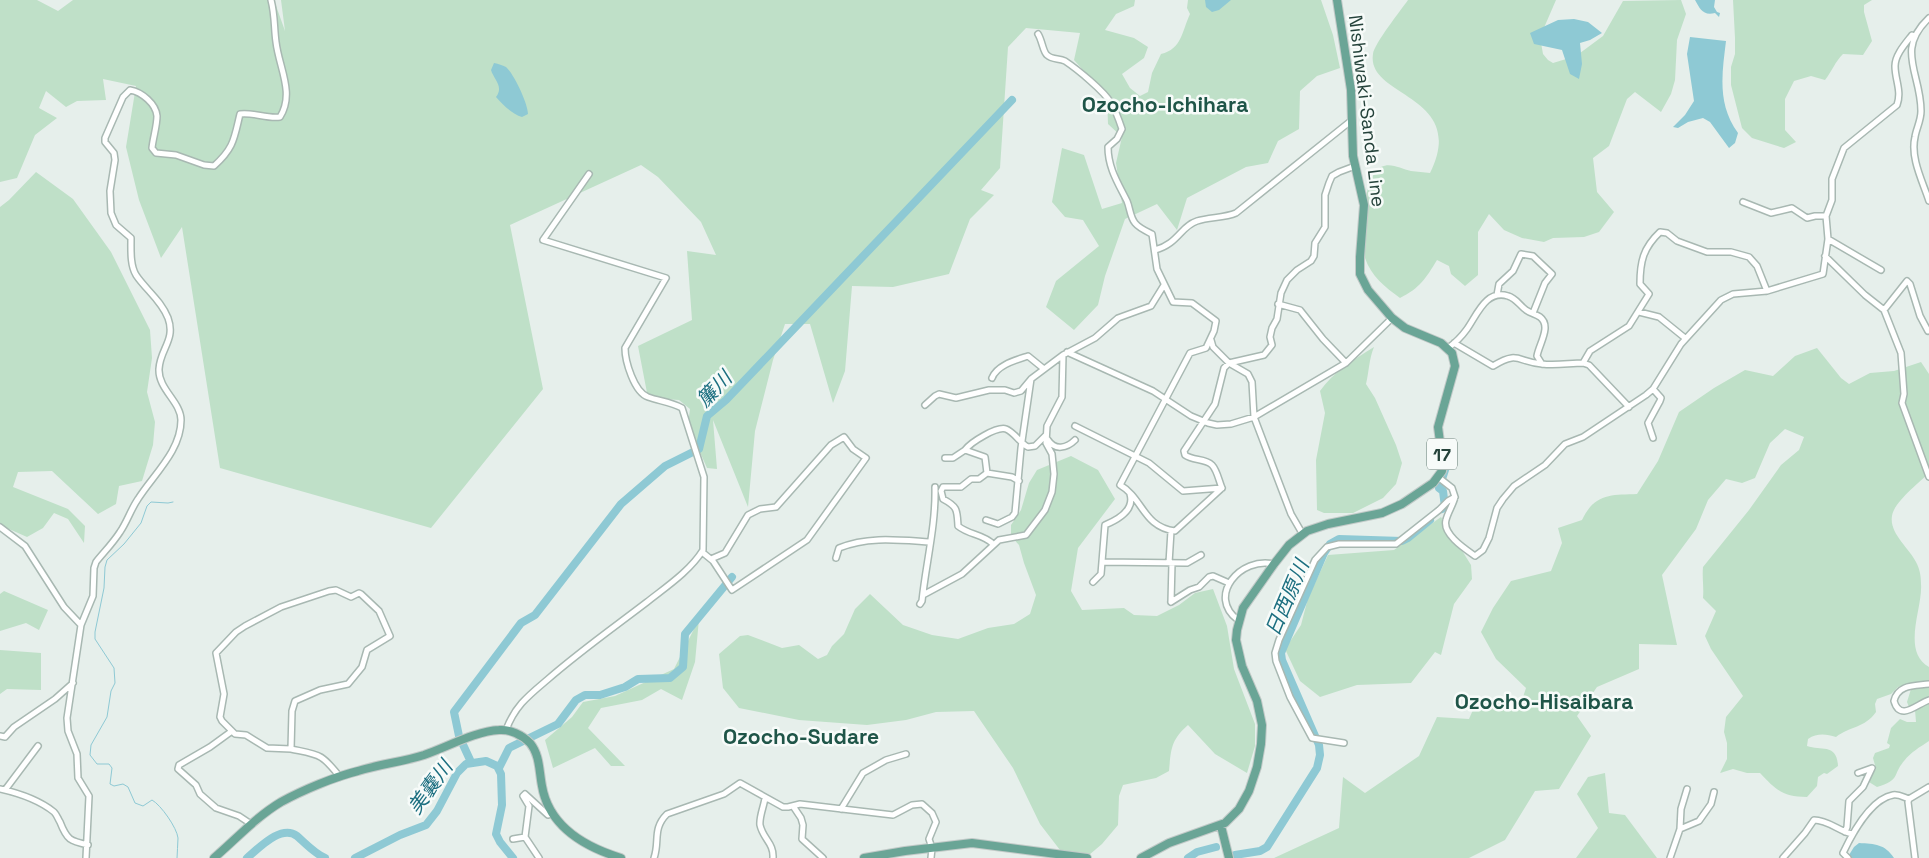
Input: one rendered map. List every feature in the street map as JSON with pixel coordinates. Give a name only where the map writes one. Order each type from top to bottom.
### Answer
[{"type":"main road","name":"Nishiwaki-Sanda Line","points":[[1337,0],[1350,81],[1355,166],[1364,205],[1360,274],[1368,290],[1392,318],[1405,328],[1451,346]]},
{"type":"main road","name":"17","points":[[1141,858],[1169,843],[1221,826],[1239,809],[1249,791],[1257,767],[1262,734],[1259,708],[1244,675],[1236,640],[1238,620],[1248,599],[1289,545],[1302,533],[1318,526],[1361,518],[1392,509],[1426,488],[1438,477],[1442,471],[1444,459],[1438,427],[1455,366],[1451,346]]},
{"type":"main road","points":[[214,858],[251,824],[283,801],[357,771],[422,755],[482,733],[506,730],[521,736],[535,751],[545,798],[553,813],[565,827],[583,843],[621,858]]},
{"type":"main road","points":[[1221,826],[1229,858]]},
{"type":"main road","points":[[864,858],[963,843],[1087,858]]},
{"type":"street","points":[[86,858],[89,796],[78,778],[76,770],[77,754],[67,723],[81,625],[92,596],[96,562],[120,533],[136,500],[171,453],[178,437],[181,421],[180,414],[160,379],[160,360],[170,334],[168,319],[154,295],[136,275],[132,265],[131,238],[116,225],[111,213],[110,191],[115,160],[114,153],[105,142],[105,138],[123,97],[130,90],[136,91],[145,97],[157,115],[152,148],[156,153],[176,155],[214,166],[231,148],[240,114],[246,113],[280,118],[286,109],[286,81],[279,56],[275,17],[271,0]]},
{"type":"street","points":[[1929,18],[1914,36],[1910,51],[1921,113],[1914,138],[1914,148],[1917,165],[1929,201]]},
{"type":"street","points":[[1038,34],[1043,41],[1044,52],[1047,56],[1062,60],[1077,69],[1110,102],[1122,128],[1117,138],[1108,147],[1108,157],[1112,172],[1128,203],[1134,221],[1152,234],[1157,269],[1173,302],[1192,303],[1216,321],[1211,340],[1206,348],[1190,353],[1120,485],[1127,490],[1147,517],[1164,529],[1171,531],[1175,531],[1222,488]]},
{"type":"street","points":[[1438,477],[1452,488],[1455,497],[1445,526],[1459,543],[1475,556],[1483,550],[1489,538],[1497,508],[1514,486],[1545,465],[1566,444],[1583,437],[1653,389],[1685,338],[1715,304],[1726,296],[1767,292],[1822,274],[1828,239],[1825,223],[1832,200],[1832,179],[1844,148],[1897,105],[1900,94],[1895,66],[1898,56],[1912,35],[1914,36]]},
{"type":"street","points":[[1155,250],[1166,247],[1196,221],[1229,216],[1236,213],[1352,120]]},
{"type":"street","points":[[1222,488],[1212,464],[1206,461],[1190,459],[1185,455],[1184,451],[1215,404],[1224,368],[1229,362],[1264,355],[1272,345],[1270,337],[1272,328],[1277,319],[1278,304],[1287,280],[1297,270],[1308,264],[1314,256],[1315,243],[1325,227],[1325,195],[1332,176],[1355,166]]},
{"type":"street","points":[[506,730],[512,715],[526,698],[568,662],[674,581],[704,550],[704,477],[682,408],[671,402],[646,396],[641,392],[632,376],[625,354],[625,348],[666,278],[543,240],[589,174]]},
{"type":"street","points":[[1743,202],[1771,213],[1792,208],[1808,218],[1826,216]]},
{"type":"street","points":[[1583,363],[1590,351],[1629,326],[1639,312],[1649,294],[1640,284],[1640,270],[1644,254],[1650,241],[1660,232],[1667,233],[1677,242],[1707,252],[1731,252],[1749,257],[1757,266],[1767,292]]},
{"type":"street","points":[[1828,239],[1881,270]]},
{"type":"street","points":[[1497,295],[1499,284],[1513,272],[1521,254],[1533,256],[1552,274],[1545,283],[1533,313]]},
{"type":"street","points":[[1825,256],[1865,295],[1884,310],[1901,353],[1904,394],[1902,403],[1929,477]]},
{"type":"street","points":[[1884,310],[1907,281],[1910,284],[1920,316],[1928,331]]},
{"type":"street","points":[[925,405],[934,396],[940,394],[956,398],[990,390],[1014,393],[1022,391],[1031,379],[1065,353],[1095,338],[1118,318],[1151,306],[1164,285]]},
{"type":"street","points":[[1542,364],[1537,356],[1546,326],[1544,321],[1524,309],[1510,296],[1497,295],[1480,307],[1466,332],[1451,346],[1493,366],[1506,358],[1515,356],[1542,364],[1583,363],[1593,368],[1629,407]]},
{"type":"street","points":[[1278,304],[1300,310],[1323,339],[1346,363]]},
{"type":"street","points":[[1639,312],[1660,317],[1685,338]]},
{"type":"street","points":[[1065,353],[1072,353],[1153,391],[1204,422],[1217,425],[1231,424],[1254,416],[1346,363],[1392,318]]},
{"type":"street","points":[[1211,340],[1213,347],[1229,362],[1248,374],[1252,382],[1254,416],[1291,514],[1302,533]]},
{"type":"street","points":[[923,595],[962,574],[999,540],[1026,535],[1045,510],[1052,492],[1054,474],[1053,459],[1046,443],[1047,435],[1050,420],[1062,397],[1065,353]]},
{"type":"street","points":[[992,378],[993,374],[1001,367],[1013,360],[1028,356],[1044,369]]},
{"type":"street","points":[[986,520],[998,524],[1016,513],[1022,444],[1031,379]]},
{"type":"street","points":[[1653,389],[1661,398],[1648,423],[1653,438]]},
{"type":"street","points":[[1000,396],[1008,391]]},
{"type":"street","points":[[1075,426],[1156,468],[1178,488],[1183,490],[1222,488]]},
{"type":"street","points":[[945,458],[953,458],[986,434],[1000,429],[1007,430],[1028,447],[1035,446],[1047,435]]},
{"type":"street","points":[[1047,435],[1050,444],[1055,447],[1061,448],[1075,440]]},
{"type":"street","points":[[702,552],[711,559],[732,590],[807,540],[866,458],[853,448],[844,437],[831,445],[776,507],[760,509],[748,515],[725,553],[711,559]]},
{"type":"street","points":[[965,450],[985,456],[987,473]]},
{"type":"street","points":[[993,544],[987,538],[969,533],[958,526],[959,516],[955,507],[943,500],[941,491],[943,487],[961,487],[971,479],[979,479],[987,473],[1012,477],[1019,481]]},
{"type":"street","points":[[920,604],[936,509],[936,487]]},
{"type":"street","points":[[1093,582],[1101,574],[1105,525],[1123,514],[1130,507],[1132,499],[1127,490]]},
{"type":"street","points":[[1344,743],[1312,738],[1298,713],[1276,661],[1275,653],[1278,640],[1314,560],[1327,547],[1339,544],[1396,544],[1455,497]]},
{"type":"street","points":[[0,527],[25,546],[64,607],[81,625]]},
{"type":"street","points":[[1171,531],[1171,602],[1190,590],[1200,588],[1209,577],[1213,576],[1229,583]]},
{"type":"street","points":[[836,558],[839,548],[854,543],[882,539],[929,542]]},
{"type":"street","points":[[1102,562],[1187,563],[1201,555]]},
{"type":"street","points":[[1238,620],[1231,615],[1228,609],[1226,593],[1229,583],[1241,570],[1250,565],[1265,562],[1274,564]]},
{"type":"street","points":[[291,749],[293,704],[295,701],[320,690],[348,684],[362,668],[367,650],[390,636],[379,611],[359,593],[350,597],[336,590],[329,591],[281,607],[236,632],[216,653],[224,694],[220,717],[222,721],[236,734],[251,738],[267,748],[291,749],[318,754],[327,760],[340,777]]},
{"type":"street","points":[[0,736],[4,736],[54,699],[72,683]]},
{"type":"street","points":[[1929,684],[1905,687],[1898,693],[1894,701],[1897,709],[1902,712],[1908,712],[1920,703],[1929,700]]},
{"type":"street","points":[[232,731],[210,747],[179,765],[178,768],[196,785],[200,794],[216,808],[239,816],[251,824]]},
{"type":"street","points":[[38,746],[2,790],[20,794],[46,807],[57,816],[65,835],[69,839],[88,845]]},
{"type":"street","points":[[841,809],[863,774],[886,760],[906,754]]},
{"type":"street","points":[[1845,832],[1848,827],[1849,801],[1863,787],[1872,768],[1858,772]]},
{"type":"street","points":[[654,858],[657,831],[662,819],[667,814],[716,797],[740,783],[783,807],[800,804],[893,815],[912,805],[922,804],[932,813],[936,822],[929,839],[932,848],[931,858]]},
{"type":"street","points":[[1846,857],[1843,853],[1852,834],[1869,810],[1893,795],[1908,798],[1929,787]]},
{"type":"street","points":[[1670,858],[1680,829],[1681,809],[1688,789]]},
{"type":"street","points":[[1680,829],[1699,821],[1711,804],[1714,792]]},
{"type":"street","points":[[516,797],[525,794],[548,815],[553,813]]},
{"type":"street","points":[[523,796],[529,806],[525,838],[540,858]]},
{"type":"street","points":[[765,798],[760,824],[764,836],[772,846],[772,858]]},
{"type":"street","points":[[1908,798],[1907,807],[1915,858]]},
{"type":"street","points":[[794,806],[802,818],[802,839],[823,858]]},
{"type":"street","points":[[1783,858],[1814,820],[1827,822],[1852,834]]},
{"type":"street","points":[[512,840],[525,838]]},
{"type":"green space","points":[[0,0],[37,0],[58,11],[73,0],[274,0],[285,31],[281,0],[1135,0],[1134,6],[1116,14],[1105,30],[1134,38],[1148,47],[1144,58],[1122,74],[1130,88],[1140,96],[1148,92],[1152,73],[1161,54],[1173,48],[1180,38],[1190,14],[1187,8],[1188,0],[1321,0],[1333,35],[1340,68],[1317,76],[1300,91],[1299,129],[1278,141],[1268,163],[1246,167],[1187,198],[1177,230],[1157,204],[1125,219],[1105,276],[1098,305],[1074,330],[1046,307],[1056,281],[1099,246],[1083,220],[1065,217],[1052,202],[1062,148],[1084,155],[1102,209],[1122,203],[1116,163],[1122,137],[1108,124],[1107,97],[1074,60],[1080,33],[1026,28],[1008,47],[1000,168],[981,190],[994,195],[970,219],[949,274],[893,287],[852,286],[845,371],[833,403],[810,324],[785,324],[773,360],[755,431],[748,507],[713,420],[717,469],[707,468],[688,425],[690,409],[679,400],[648,398],[638,346],[692,320],[687,251],[716,255],[701,222],[658,177],[641,165],[510,225],[543,389],[431,528],[220,468],[182,227],[161,258],[139,200],[126,147],[136,86],[103,79],[106,100],[77,101],[66,107],[46,91],[39,108],[57,118],[35,135],[17,178],[0,182]]},
{"type":"green space","points":[[1408,0],[1556,0],[1540,37],[1543,54],[1553,63],[1576,56],[1603,36],[1623,1],[1681,0],[1686,14],[1677,40],[1675,80],[1671,94],[1661,112],[1635,92],[1627,99],[1609,146],[1593,158],[1597,192],[1614,212],[1599,232],[1584,237],[1553,238],[1544,242],[1522,238],[1504,230],[1489,214],[1478,232],[1478,275],[1465,286],[1451,274],[1449,266],[1437,260],[1422,282],[1400,298],[1375,276],[1365,258],[1362,238],[1366,195],[1370,182],[1375,173],[1385,166],[1430,173],[1438,147],[1437,127],[1427,112],[1414,100],[1384,80],[1375,69],[1373,54],[1375,49]]},
{"type":"green space","points":[[1733,0],[1872,0],[1864,5],[1864,12],[1872,41],[1863,55],[1843,54],[1825,80],[1811,76],[1794,81],[1785,99],[1785,130],[1796,142],[1784,148],[1752,138],[1742,128],[1731,85],[1731,67],[1735,54]]},
{"type":"green space","points":[[36,172],[73,199],[111,252],[150,330],[152,358],[147,392],[155,422],[153,445],[142,481],[119,486],[116,504],[98,514],[52,471],[18,472],[13,487],[68,509],[85,526],[84,543],[68,519],[54,513],[43,528],[27,537],[0,525],[0,207]]},
{"type":"green space","points":[[1374,347],[1366,384],[1375,398],[1402,463],[1396,484],[1383,498],[1353,513],[1324,513],[1317,510],[1316,460],[1325,413],[1320,391],[1338,372]]},
{"type":"green space","points":[[1817,348],[1841,378],[1849,384],[1870,373],[1894,371],[1921,362],[1929,374],[1929,473],[1897,505],[1892,516],[1892,522],[1896,534],[1913,557],[1920,573],[1921,594],[1915,628],[1915,640],[1916,651],[1921,660],[1929,667],[1929,741],[1907,758],[1890,782],[1877,787],[1869,782],[1876,769],[1873,758],[1875,753],[1889,748],[1890,745],[1887,743],[1891,728],[1900,719],[1907,722],[1916,722],[1915,710],[1909,707],[1907,702],[1911,689],[1908,684],[1898,687],[1891,694],[1877,699],[1875,704],[1876,712],[1862,724],[1836,737],[1822,735],[1808,739],[1807,746],[1827,749],[1835,754],[1838,766],[1827,774],[1824,773],[1818,777],[1817,786],[1807,797],[1792,796],[1780,791],[1760,773],[1747,773],[1733,769],[1720,773],[1727,759],[1727,743],[1724,732],[1726,717],[1743,696],[1711,649],[1705,636],[1716,611],[1703,598],[1703,567],[1749,510],[1781,465],[1799,450],[1804,437],[1785,429],[1770,443],[1755,478],[1742,483],[1726,479],[1708,500],[1696,529],[1662,575],[1677,645],[1639,644],[1639,669],[1597,687],[1577,716],[1591,736],[1559,789],[1535,791],[1505,840],[1469,858],[1274,858],[1339,828],[1343,777],[1365,793],[1419,756],[1437,717],[1469,719],[1476,703],[1521,703],[1526,688],[1496,659],[1481,632],[1493,608],[1511,581],[1551,571],[1562,543],[1558,528],[1582,520],[1587,511],[1598,500],[1605,497],[1637,494],[1658,461],[1679,412],[1745,370],[1773,376],[1795,356]]},
{"type":"green space","points":[[1071,456],[1098,470],[1115,499],[1078,548],[1071,591],[1082,610],[1124,608],[1134,615],[1157,616],[1179,605],[1195,593],[1213,589],[1227,626],[1234,669],[1255,724],[1255,746],[1247,773],[1215,754],[1188,725],[1175,740],[1170,757],[1169,771],[1156,778],[1123,785],[1119,796],[1118,825],[1102,844],[1089,855],[1060,850],[1040,824],[1013,768],[974,711],[936,712],[906,720],[867,725],[799,720],[739,708],[723,688],[719,654],[740,636],[748,635],[782,648],[799,645],[818,659],[827,655],[832,646],[844,634],[855,609],[870,594],[903,625],[932,635],[958,639],[988,628],[1014,624],[1030,614],[1036,595],[1019,545],[1011,536],[1011,525],[1021,510],[1029,483],[1037,470]]},
{"type":"green space","points":[[1441,517],[1471,565],[1472,579],[1454,604],[1441,655],[1435,652],[1411,683],[1357,685],[1320,697],[1300,681],[1285,649],[1301,625],[1308,598],[1328,555],[1394,550]]},
{"type":"green space","points":[[4,591],[48,610],[39,630],[26,623],[0,631],[0,594]]},
{"type":"green space","points":[[699,619],[695,662],[682,700],[661,689],[642,700],[601,708],[588,728],[625,766],[611,766],[595,748],[553,768],[545,740],[572,717],[583,702],[615,696],[674,669]]},
{"type":"green space","points":[[0,650],[41,653],[41,690],[7,689],[0,694]]},
{"type":"green space","points":[[1605,773],[1609,813],[1625,815],[1657,858],[1576,858],[1598,828],[1577,794],[1588,777]]},
{"type":"water","points":[[1205,0],[1231,0],[1219,10],[1212,12],[1206,7]]},
{"type":"water","points":[[1695,0],[1715,0],[1714,7],[1720,13],[1719,17],[1715,13],[1708,14],[1702,11]]},
{"type":"water","points":[[1574,19],[1588,22],[1602,33],[1580,43],[1582,64],[1579,79],[1570,74],[1562,50],[1534,44],[1530,33],[1558,20]]},
{"type":"water","points":[[1690,37],[1726,41],[1723,65],[1724,100],[1731,122],[1738,133],[1735,143],[1729,148],[1710,122],[1703,118],[1688,122],[1678,128],[1673,127],[1685,115],[1694,101],[1687,54]]},
{"type":"water","points":[[494,63],[506,67],[513,76],[523,97],[528,114],[522,117],[515,114],[496,97],[499,86],[491,70]]},
{"type":"water","points":[[1859,843],[1875,844],[1883,847],[1894,858],[1852,858],[1849,855]]},
{"type":"waterway","name":"簾川","points":[[471,762],[459,736],[454,712],[521,623],[535,615],[621,504],[665,466],[699,449],[707,416],[726,400],[1012,100]]},
{"type":"waterway","name":"日西原川","points":[[1442,509],[1445,507],[1443,491],[1439,488],[1447,464]]},
{"type":"waterway","points":[[173,502],[151,502],[147,506],[141,523],[124,544],[107,560],[95,639],[114,668],[115,683],[111,691],[107,717],[91,745],[90,755],[97,764],[109,764],[112,768],[110,784],[114,786],[123,784],[128,787],[135,803],[143,806],[152,800],[164,812],[177,834],[177,858]]},
{"type":"waterway","name":"日西原川","points":[[1235,855],[1260,851],[1267,847],[1317,768],[1320,755],[1319,745],[1282,660],[1281,653],[1324,553],[1330,544],[1339,539],[1402,541],[1430,520]]},
{"type":"waterway","points":[[499,768],[509,748],[558,724],[576,700],[585,695],[600,695],[625,687],[638,679],[670,678],[683,667],[685,634],[732,577]]},
{"type":"waterway","name":"美嚢川","points":[[355,858],[400,835],[426,825],[437,811],[457,773],[466,764],[486,761],[497,766],[501,774],[502,805],[496,834],[513,858]]},
{"type":"waterway","name":"美嚢川","points":[[247,858],[264,843],[284,833],[291,833],[297,836],[325,858]]},
{"type":"waterway","name":"日西原川","points":[[1188,858],[1197,852],[1216,847]]},
{"type":"district","name":"Ozocho-Ichihara","points":[[1165,104]]},
{"type":"district","name":"Ozocho-Hisaibara","points":[[1544,701]]},
{"type":"district","name":"Ozocho-Sudare","points":[[801,736]]}]
